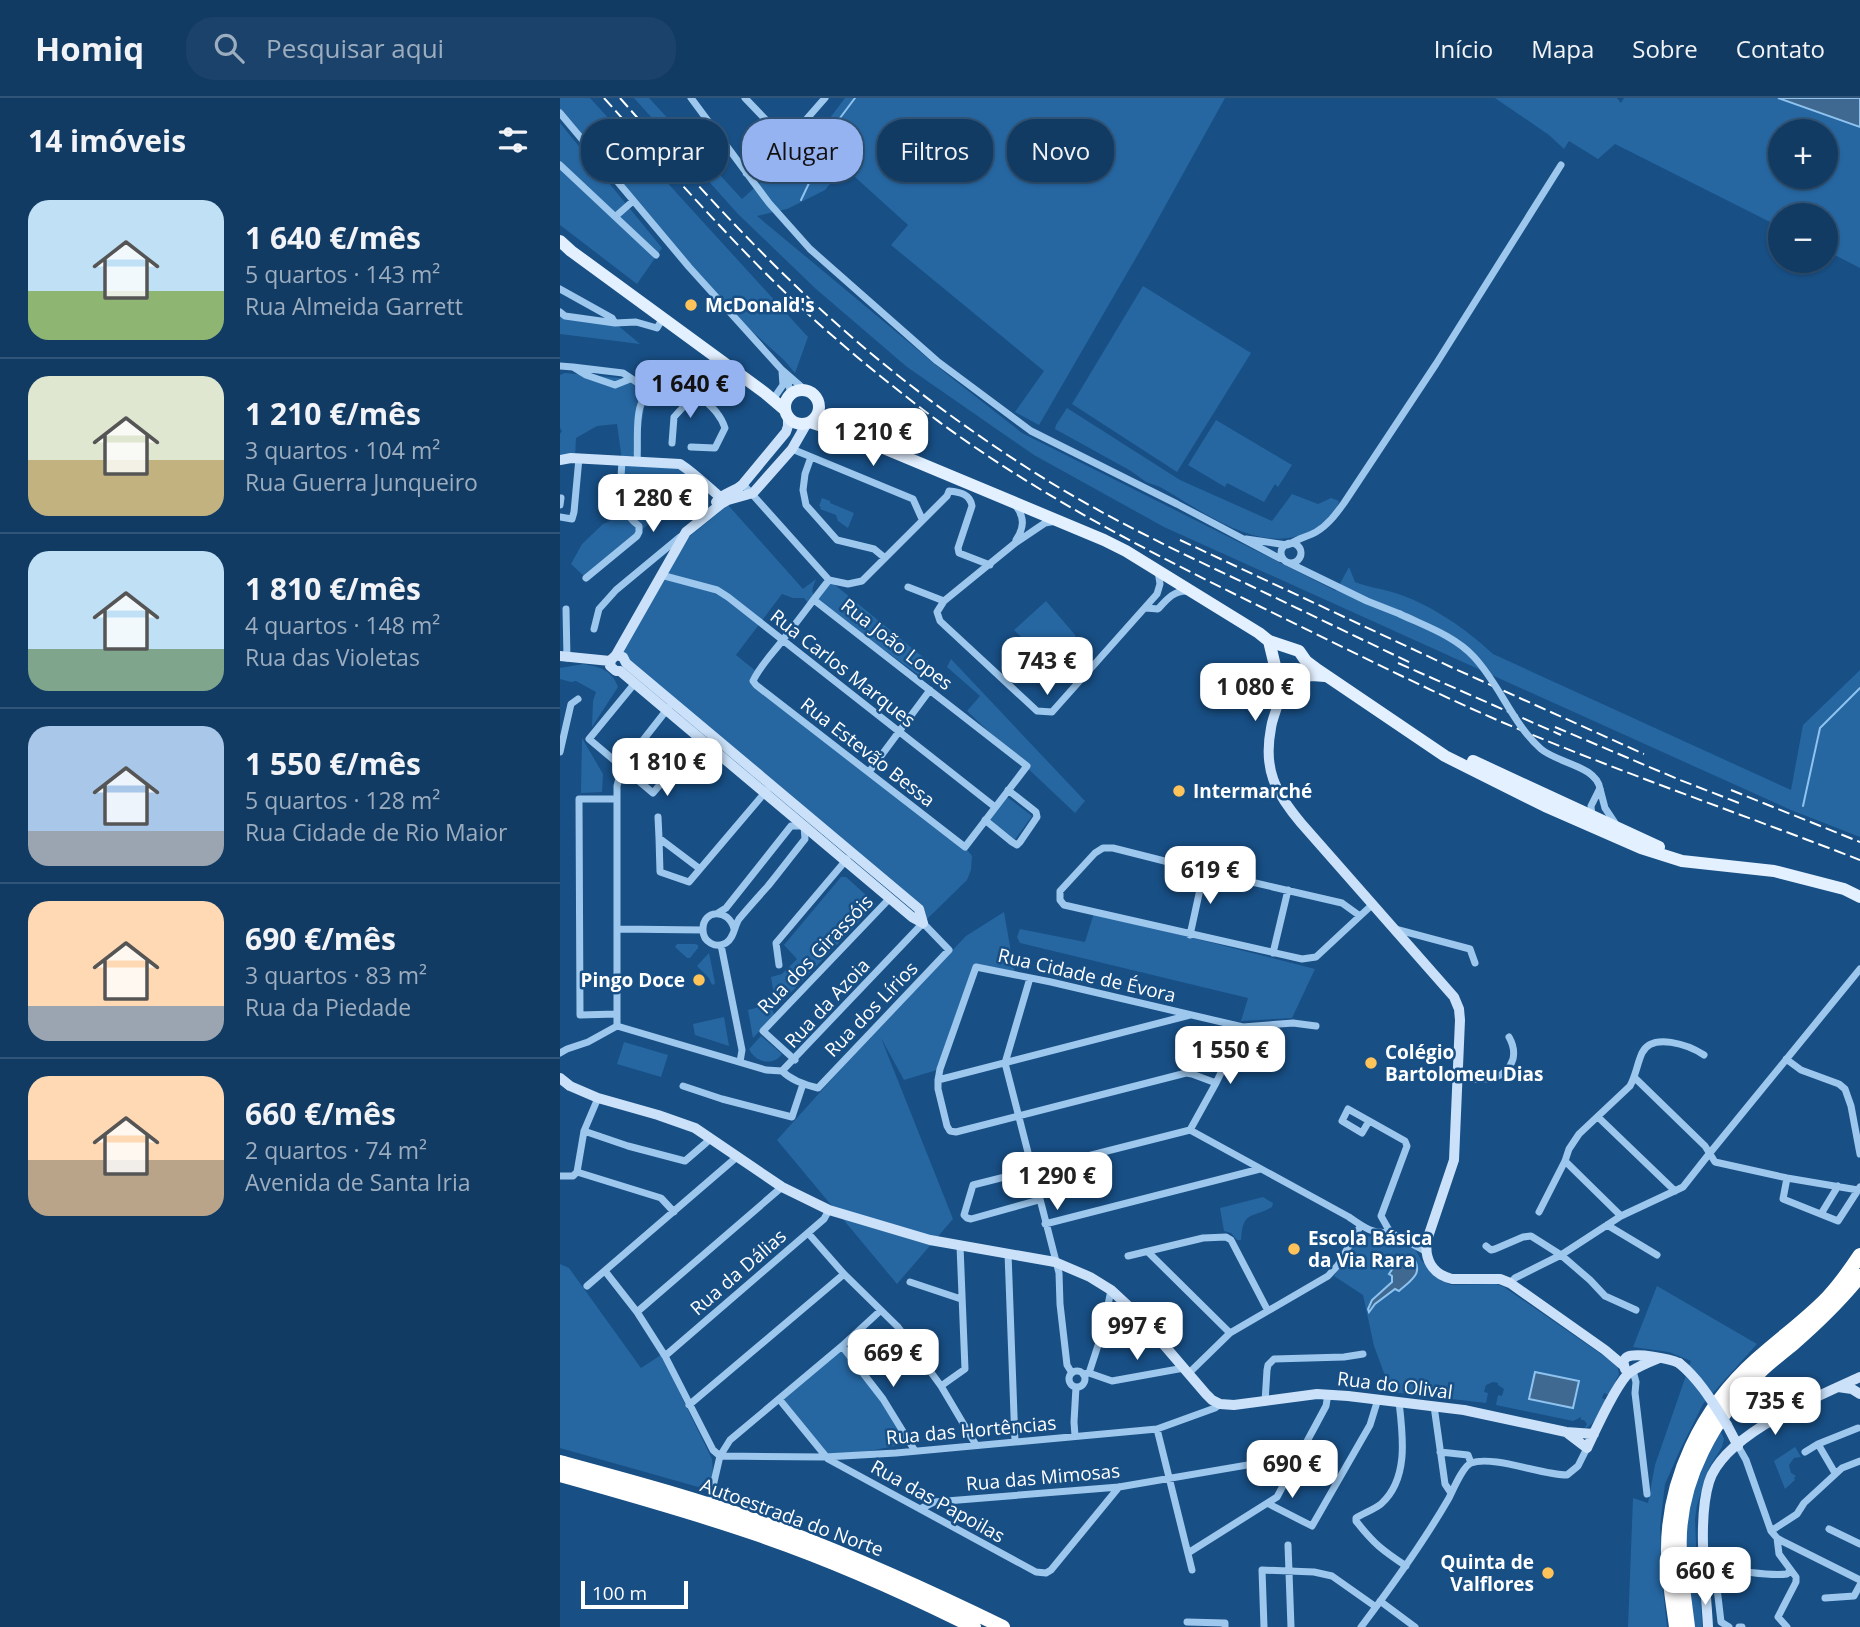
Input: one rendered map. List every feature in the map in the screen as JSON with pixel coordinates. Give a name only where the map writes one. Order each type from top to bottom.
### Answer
[{"type":"highway","points":[[1676,1627],[1669,1569],[1670,1524],[1678,1486],[1695,1440],[1709,1413],[1732,1383],[1827,1299],[1860,1255]]},
{"type":"highway","points":[[1688,1627],[1680,1538],[1688,1490],[1701,1454],[1726,1411],[1743,1389],[1822,1318],[1860,1276]]},
{"type":"highway","name":"Autoestrada do Norte","points":[[560,1462],[767,1524],[900,1578],[1003,1627]]},
{"type":"highway","name":"Autoestrada do Norte","points":[[560,1475],[761,1535],[893,1588],[974,1627]]},
{"type":"main road","points":[[560,241],[566,250],[782,401],[797,423],[811,419],[825,427],[838,429],[1115,546],[1269,641],[1302,653],[1306,670],[1299,678]]},
{"type":"main road","points":[[782,401],[799,390],[813,394],[817,398],[811,419]]},
{"type":"main road","points":[[1269,641],[1277,670],[1289,680],[1320,675],[1330,678]]},
{"type":"main road","points":[[1277,670],[1276,659],[1280,653],[1291,649]]},
{"type":"main road","points":[[1306,661],[1445,756],[1572,812],[1603,832],[1662,856],[1774,871],[1844,889],[1860,897]]},
{"type":"main road","points":[[1572,812],[1591,816],[1664,850],[1705,863]]},
{"type":"street","points":[[691,98],[742,168]]},
{"type":"street","points":[[745,98],[765,119]]},
{"type":"street","points":[[806,119],[825,98]]},
{"type":"street","points":[[560,113],[689,267],[782,370],[805,390]]},
{"type":"street","points":[[560,165],[656,255]]},
{"type":"street","points":[[1286,561],[1283,549],[1300,537],[1319,530],[1344,503],[1436,364],[1561,165]]},
{"type":"street","points":[[753,182],[810,249],[937,361],[1031,431],[1279,558],[1450,638],[1474,657],[1520,726],[1543,751],[1591,773],[1599,783],[1597,811],[1591,816],[1603,832]]},
{"type":"street","points":[[616,216],[634,201]]},
{"type":"street","points":[[560,289],[612,318],[615,323]]},
{"type":"street","points":[[560,312],[565,316],[615,323],[636,322],[657,328],[664,318]]},
{"type":"street","points":[[560,366],[623,373],[647,389]]},
{"type":"street","points":[[573,368],[615,385],[630,379]]},
{"type":"street","points":[[594,629],[600,609],[616,590],[686,532],[718,499],[743,484],[786,432],[788,426],[782,401],[782,370]]},
{"type":"street","points":[[782,370],[790,386],[782,401]]},
{"type":"street","points":[[637,461],[639,409],[647,389],[663,375],[673,375],[690,385],[721,415],[725,428],[715,448],[691,447]]},
{"type":"street","points":[[673,443],[674,417],[696,393]]},
{"type":"street","points":[[560,460],[579,458],[680,464],[692,472],[718,499],[728,500],[753,493],[792,449],[811,419]]},
{"type":"street","points":[[792,449],[913,499],[922,519]]},
{"type":"street","points":[[811,457],[803,490],[806,505],[837,540],[874,549],[885,558]]},
{"type":"street","points":[[560,517],[572,519],[579,458]]},
{"type":"street","points":[[586,578],[639,532],[639,526],[632,522],[622,508],[622,460]]},
{"type":"street","points":[[743,484],[830,580],[848,584],[862,581],[949,491],[968,496],[972,506],[958,548],[959,553],[990,565]]},
{"type":"street","points":[[560,505],[561,498]]},
{"type":"street","points":[[1014,503],[1023,520],[1021,532],[1014,544]]},
{"type":"street","points":[[1058,521],[1045,523],[1014,544],[944,601],[937,612],[940,621],[1037,711],[1052,712],[1146,608],[1160,590],[1157,570]]},
{"type":"street","points":[[623,667],[616,671],[612,668],[613,658],[686,532]]},
{"type":"street","points":[[1307,536],[1299,548],[1300,558],[1312,574]]},
{"type":"street","points":[[1242,539],[1289,544],[1299,548]]},
{"type":"street","points":[[1286,561],[1295,562],[1300,558]]},
{"type":"street","name":"Rua Carlos Marques","points":[[661,575],[717,590],[995,807]]},
{"type":"street","points":[[783,641],[830,580]]},
{"type":"street","points":[[908,587],[944,601]]},
{"type":"street","points":[[1146,608],[1158,609],[1171,595],[1180,591],[1191,591]]},
{"type":"street","name":"Rua João Lopes","points":[[814,600],[1027,766],[1008,790]]},
{"type":"street","points":[[566,608],[562,658],[613,658]]},
{"type":"street","name":"Rua Estevão Bessa","points":[[783,641],[757,672],[752,681],[756,685],[965,846],[985,820]]},
{"type":"street","points":[[623,667],[635,683],[670,706],[699,737],[849,857],[919,909],[923,923]]},
{"type":"street","points":[[623,667],[767,789]]},
{"type":"street","points":[[1277,670],[1280,692],[1269,738],[1270,771],[1283,802],[1395,929],[1409,941],[1454,997],[1458,1009],[1460,1020],[1454,1160],[1427,1239],[1425,1251],[1429,1263],[1444,1277],[1452,1279],[1500,1279],[1510,1283],[1630,1365],[1636,1382],[1647,1494]]},
{"type":"street","points":[[1278,706],[1299,678]]},
{"type":"street","points":[[635,683],[589,739],[622,767],[653,793],[699,737]]},
{"type":"street","points":[[869,772],[930,690]]},
{"type":"street","points":[[560,752],[572,704],[578,699]]},
{"type":"street","points":[[562,1050],[587,1042],[617,1026],[617,786],[622,767],[670,706]]},
{"type":"street","points":[[658,817],[660,872],[689,882],[767,789]]},
{"type":"street","points":[[1008,790],[1036,812],[1037,817],[1017,845],[985,820],[995,807],[1008,790]]},
{"type":"street","points":[[1572,812],[1598,796]]},
{"type":"street","points":[[1598,796],[1610,817],[1625,832]]},
{"type":"street","points":[[616,799],[579,799],[579,802],[580,1015],[617,1014]]},
{"type":"street","points":[[808,822],[805,839],[739,920],[729,941],[716,945],[707,940],[702,930],[705,921],[726,908],[792,826],[808,822]]},
{"type":"street","points":[[659,838],[700,869]]},
{"type":"street","points":[[1360,916],[1342,903],[1204,872],[1122,850],[1103,848],[1095,853],[1060,891],[1063,905],[1303,960],[1316,957],[1373,904]]},
{"type":"street","points":[[849,857],[890,898],[923,923]]},
{"type":"street","points":[[779,965],[776,943],[849,857]]},
{"type":"street","points":[[1190,935],[1204,872]]},
{"type":"street","points":[[1273,953],[1288,890]]},
{"type":"street","name":"Rua dos Girassóis","points":[[795,1060],[763,1031],[890,898]]},
{"type":"street","points":[[718,913],[731,920],[734,929]]},
{"type":"street","name":"Rua da Azoia","points":[[617,1026],[765,1070],[782,1071],[923,923]]},
{"type":"street","name":"Rua dos Lírios","points":[[803,1084],[818,1088],[949,950],[923,923]]},
{"type":"street","points":[[618,929],[702,930]]},
{"type":"street","points":[[1409,941],[1419,944],[1423,937]]},
{"type":"street","points":[[1409,941],[1423,937],[1470,949],[1475,963]]},
{"type":"street","points":[[721,945],[742,1050],[740,1062]]},
{"type":"street","name":"Rua Cidade de Évora","points":[[938,1080],[976,967],[1243,1027],[1293,1023],[1316,1026]]},
{"type":"street","points":[[1510,1283],[1561,1255],[1622,1216],[1684,1187],[1860,970]]},
{"type":"street","points":[[1030,978],[1005,1063],[1059,1273],[1066,1365],[1072,1373]]},
{"type":"street","points":[[1191,1015],[938,1080],[947,1126],[950,1131],[963,1130],[1186,1073],[1216,1083]]},
{"type":"street","points":[[1190,1130],[1243,1027]]},
{"type":"street","points":[[1458,1079],[1489,1080],[1500,1076],[1509,1068],[1514,1056],[1514,1044],[1509,1037]]},
{"type":"street","points":[[1539,1212],[1569,1149],[1579,1134],[1624,1092],[1634,1078],[1642,1051],[1650,1044],[1666,1042],[1694,1048],[1704,1055]]},
{"type":"street","points":[[1786,1059],[1801,1070],[1839,1084],[1845,1089],[1860,1154]]},
{"type":"street","points":[[683,1086],[722,1100],[792,1117],[803,1084],[782,1071]]},
{"type":"street","points":[[560,1078],[570,1086],[598,1098],[695,1128],[782,1187],[829,1210],[930,1240],[1055,1262],[1090,1277],[1111,1290],[1140,1317],[1212,1400],[1220,1404]]},
{"type":"street","points":[[1634,1078],[1704,1146],[1715,1163],[1787,1178],[1859,1188],[1838,1221],[1783,1199],[1787,1178]]},
{"type":"street","points":[[560,1175],[573,1176],[577,1172],[584,1131],[598,1098]]},
{"type":"street","points":[[1598,1117],[1675,1191]]},
{"type":"street","points":[[1369,1121],[1408,1143],[1381,1216],[1390,1232],[1425,1251]]},
{"type":"street","points":[[1040,1200],[971,1219],[964,1215],[973,1185],[1190,1130],[1371,1231],[1390,1232]]},
{"type":"street","points":[[584,1131],[685,1161],[710,1138]]},
{"type":"street","points":[[587,1286],[738,1156]]},
{"type":"street","points":[[1565,1161],[1622,1216]]},
{"type":"street","points":[[1045,1224],[1261,1168]]},
{"type":"street","points":[[577,1172],[661,1198],[674,1212]]},
{"type":"street","points":[[1821,1214],[1838,1186]]},
{"type":"street","points":[[637,1312],[782,1187]]},
{"type":"street","name":"Rua da Dálias","points":[[665,1356],[824,1219],[829,1210]]},
{"type":"street","points":[[1111,1290],[1103,1330],[1086,1373],[1083,1384],[1076,1387],[1071,1385],[1069,1380],[1072,1373],[1077,1371],[1086,1373],[1112,1381],[1187,1370],[1230,1333],[1328,1276],[1338,1265],[1361,1225]]},
{"type":"street","points":[[1606,1225],[1657,1255]]},
{"type":"street","points":[[808,1233],[844,1275],[898,1327],[941,1387],[976,1445]]},
{"type":"street","points":[[1486,1247],[1491,1250],[1531,1236],[1561,1255],[1605,1296],[1636,1310]]},
{"type":"street","points":[[1128,1256],[1203,1238],[1226,1237],[1231,1240],[1268,1311]]},
{"type":"street","points":[[941,1387],[965,1369],[960,1246]]},
{"type":"street","points":[[1148,1252],[1230,1333]]},
{"type":"street","points":[[1008,1254],[1015,1442]]},
{"type":"street","points":[[605,1271],[637,1312],[665,1356],[713,1450],[720,1455]]},
{"type":"street","points":[[689,1405],[844,1275]]},
{"type":"street","points":[[910,1282],[961,1299]]},
{"type":"street","points":[[712,1495],[720,1455],[730,1440],[880,1311]]},
{"type":"street","points":[[842,1346],[883,1399],[915,1451]]},
{"type":"street","points":[[1265,1402],[1267,1370],[1274,1359],[1363,1354]]},
{"type":"street","points":[[1630,1365],[1660,1358],[1679,1363],[1690,1373],[1727,1425],[1746,1460],[1771,1531],[1777,1538],[1859,1579],[1854,1596],[1825,1598]]},
{"type":"street","points":[[1469,1465],[1492,1462],[1567,1475],[1575,1470],[1630,1365]]},
{"type":"street","points":[[1707,1627],[1703,1522],[1707,1489],[1719,1464],[1753,1433],[1775,1419],[1860,1378],[1860,1388]]},
{"type":"street","points":[[1621,1383],[1636,1393]]},
{"type":"street","points":[[1075,1436],[1076,1387]]},
{"type":"street","points":[[1838,1387],[1852,1389],[1860,1394]]},
{"type":"street","points":[[1188,1553],[1278,1497],[1326,1406],[1328,1394]]},
{"type":"street","name":"Rua do Olival","points":[[1220,1404],[1234,1405],[1328,1394],[1464,1410],[1566,1432],[1594,1434]]},
{"type":"street","points":[[779,1399],[825,1457]]},
{"type":"street","points":[[1269,1504],[1312,1526],[1370,1425],[1378,1399]]},
{"type":"street","points":[[1399,1402],[1402,1451],[1397,1483],[1383,1503],[1356,1518],[1356,1521],[1372,1542],[1406,1566]]},
{"type":"street","name":"Rua das Hortências","points":[[720,1455],[825,1457],[1157,1429],[1220,1404]]},
{"type":"street","points":[[1433,1406],[1445,1484],[1451,1493]]},
{"type":"street","points":[[1805,1452],[1858,1428]]},
{"type":"street","points":[[1157,1429],[1192,1570]]},
{"type":"street","name":"Rua do Olival","points":[[1566,1432],[1587,1448]]},
{"type":"street","points":[[1818,1444],[1835,1474]]},
{"type":"street","points":[[1361,1627],[1406,1566],[1469,1465],[1468,1455],[1440,1452]]},
{"type":"street","name":"Rua das Mimosas","points":[[920,1509],[934,1502],[1119,1487],[1300,1456]]},
{"type":"street","name":"Rua das Papoilas","points":[[825,1457],[1036,1572],[1046,1573],[1051,1570],[1119,1487]]},
{"type":"street","points":[[1771,1531],[1797,1514],[1804,1503],[1835,1474],[1850,1464],[1860,1463]]},
{"type":"street","points":[[1829,1529],[1860,1544]]},
{"type":"street","points":[[1777,1538],[1779,1554],[1796,1577],[1796,1582],[1777,1618],[1787,1627]]},
{"type":"street","points":[[1288,1545],[1291,1627]]},
{"type":"street","points":[[1264,1627],[1262,1570],[1314,1572],[1332,1576],[1415,1627]]},
{"type":"street","points":[[1727,1626],[1721,1622],[1715,1571],[1739,1570],[1779,1575],[1787,1574],[1790,1570]]},
{"type":"street","points":[[1187,1622],[1225,1625]]},
{"type":"shaded area","points":[[560,98],[590,98],[609,119],[581,119],[581,138],[560,113]]},
{"type":"shaded area","points":[[634,98],[649,98],[668,119],[653,119]]},
{"type":"shaded area","points":[[845,98],[1225,98],[1039,425],[1015,412],[1044,371],[891,245],[908,225],[861,182],[863,182],[863,119],[829,119]]},
{"type":"shaded area","points":[[1495,98],[1617,98],[1621,103],[1624,98],[1778,98],[1837,119],[1768,119],[1768,189],[1838,189],[1838,119],[1860,127],[1860,268],[1838,257],[1838,203],[1768,203],[1768,221],[1615,144],[1598,159],[1569,141],[1564,149],[1549,135]]},
{"type":"shaded area","points":[[1778,98],[1860,98],[1860,127]]},
{"type":"shaded area","points":[[560,123],[581,149],[581,182],[608,182],[662,248],[637,284],[560,225]]},
{"type":"shaded area","points":[[619,182],[667,182],[808,337],[795,373],[727,309]]},
{"type":"shaded area","points":[[709,182],[726,182],[742,199],[761,182],[832,182],[825,190],[787,209],[757,216],[1022,433],[1336,591],[1349,567],[1355,582],[1406,597],[1433,610],[1471,635],[1493,654],[1791,790],[1803,725],[1860,670],[1860,837],[1791,810],[1164,527],[1034,455],[907,367],[816,289],[738,214]]},
{"type":"shaded area","points":[[1143,286],[1251,353],[1177,472],[1072,404]]},
{"type":"shaded area","points":[[560,312],[615,323],[640,344],[560,334]]},
{"type":"shaded area","points":[[565,373],[630,379],[647,389],[637,454],[624,459],[667,462],[692,472],[695,484],[586,578],[571,564],[582,544],[603,524],[610,521],[622,507],[622,460],[617,424],[597,426],[576,438],[575,458],[560,460],[560,375]]},
{"type":"shaded area","points":[[1067,408],[1180,480],[1272,521],[1292,494],[1318,504],[1331,498],[1339,501],[1338,505],[1319,526],[1299,536],[1279,539],[1237,530],[1160,487],[1146,482],[1055,429]]},
{"type":"shaded area","points":[[1216,420],[1292,465],[1278,487],[1275,484],[1264,502],[1227,483],[1225,487],[1188,465]]},
{"type":"shaded area","points":[[822,498],[854,513],[848,528],[838,521],[836,515],[820,509]]},
{"type":"shaded area","points":[[728,505],[803,589],[816,579],[812,591],[816,597],[810,605],[804,598],[782,594],[736,655],[757,672],[753,680],[965,847],[972,856],[967,880],[923,923],[919,909],[617,654],[690,536]]},
{"type":"shaded area","points":[[829,580],[929,662],[920,676],[816,601]]},
{"type":"shaded area","points":[[1046,601],[1076,636],[1046,661],[1014,630]]},
{"type":"shaded area","points":[[951,659],[1085,801],[1075,813],[967,711],[980,696],[947,667]]},
{"type":"shaded area","points":[[583,664],[605,670],[618,687],[592,727],[596,692],[576,681],[560,679],[560,668]]},
{"type":"shaded area","points":[[582,738],[603,774],[602,792],[581,793]]},
{"type":"shaded area","points":[[1006,796],[1032,816],[1014,841],[988,821]]},
{"type":"shaded area","points":[[841,877],[846,877],[876,904],[776,1008],[771,977],[782,974],[797,959],[784,945]]},
{"type":"shaded area","points":[[1004,912],[1015,975],[976,967],[940,1069],[904,1080],[881,1038],[953,1219],[897,1284],[777,1140],[966,936]]},
{"type":"shaded area","points":[[1094,913],[1315,969],[1292,1018],[1241,1021],[1248,998],[1020,943],[1017,937],[1020,929],[1085,942]]},
{"type":"shaded area","points":[[677,944],[695,944],[698,948],[687,958],[675,947]]},
{"type":"shaded area","points":[[709,953],[715,983],[713,985],[697,966]]},
{"type":"shaded area","points":[[771,1004],[774,1015],[753,1038],[748,1010]]},
{"type":"shaded area","points":[[724,1017],[729,1046],[695,1035],[693,1024]]},
{"type":"shaded area","points":[[761,1036],[782,1054],[774,1061],[760,1060],[749,1049]]},
{"type":"shaded area","points":[[624,1042],[668,1055],[661,1077],[617,1064]]},
{"type":"shaded area","points":[[1263,1197],[1273,1203],[1272,1207],[1246,1220],[1241,1240],[1224,1231],[1220,1208]]},
{"type":"shaded area","points":[[1360,1236],[1394,1238],[1415,1249],[1421,1260],[1440,1280],[1451,1285],[1496,1284],[1504,1287],[1617,1365],[1619,1374],[1609,1395],[1604,1393],[1602,1398],[1606,1400],[1595,1421],[1584,1429],[1587,1424],[1581,1417],[1573,1421],[1496,1405],[1498,1395],[1502,1396],[1504,1389],[1493,1382],[1486,1385],[1486,1403],[1391,1392],[1374,1346],[1363,1295],[1334,1276]]},
{"type":"shaded area","points":[[1412,1255],[1416,1262],[1415,1276],[1399,1291],[1395,1289],[1375,1304],[1369,1312],[1372,1300],[1392,1282],[1392,1276],[1389,1274],[1399,1257]]},
{"type":"shaded area","points":[[560,1264],[569,1268],[641,1368],[661,1355],[712,1459],[713,1474],[709,1490],[560,1448]]},
{"type":"shaded area","points":[[1657,1286],[1757,1344],[1703,1404],[1665,1484],[1660,1527],[1667,1627],[1628,1627],[1633,1498],[1648,1503],[1655,1465],[1691,1361],[1669,1352],[1633,1347]]},
{"type":"shaded area","points":[[842,1346],[910,1443],[828,1459],[782,1398]]},
{"type":"shaded area","points":[[1535,1372],[1579,1381],[1573,1408],[1529,1399]]},
{"type":"shaded area","points":[[1720,1430],[1724,1439],[1722,1447],[1705,1479],[1695,1519],[1702,1627],[1694,1627],[1687,1558],[1688,1518],[1700,1472]]},
{"type":"shaded area","points":[[1795,1447],[1801,1457],[1794,1458],[1789,1465],[1791,1473],[1796,1476],[1785,1489],[1774,1461]]},
{"type":"waterway","points":[[801,200],[840,118],[855,98]]},
{"type":"waterway","points":[[1803,806],[1820,728],[1860,688]]},
{"type":"railway","points":[[604,98],[744,252],[822,327],[882,378],[953,432],[1038,488],[1170,562],[1467,707],[1587,757],[1860,860]]},
{"type":"railway","points":[[620,98],[731,221],[801,291],[882,363],[969,429],[1029,469],[1110,516],[1411,663]]},
{"type":"railway","points":[[1180,540],[1644,754]]},
{"type":"railway","points":[[1398,663],[1561,735]]},
{"type":"railway","points":[[1555,727],[1739,803]]},
{"type":"railway","points":[[1731,790],[1860,842]]},
{"type":"place","name":"McDonald's","points":[[691,305]]},
{"type":"place","name":"Intermarché","points":[[1179,791]]},
{"type":"place","name":"Pingo Doce","points":[[699,980]]},
{"type":"place","name":"Colégio Bartolomeu Dias","points":[[1371,1063]]},
{"type":"place","name":"Escola Básica da Via Rara","points":[[1294,1249]]},
{"type":"place","name":"Quinta de Valflores","points":[[1548,1573]]}]
